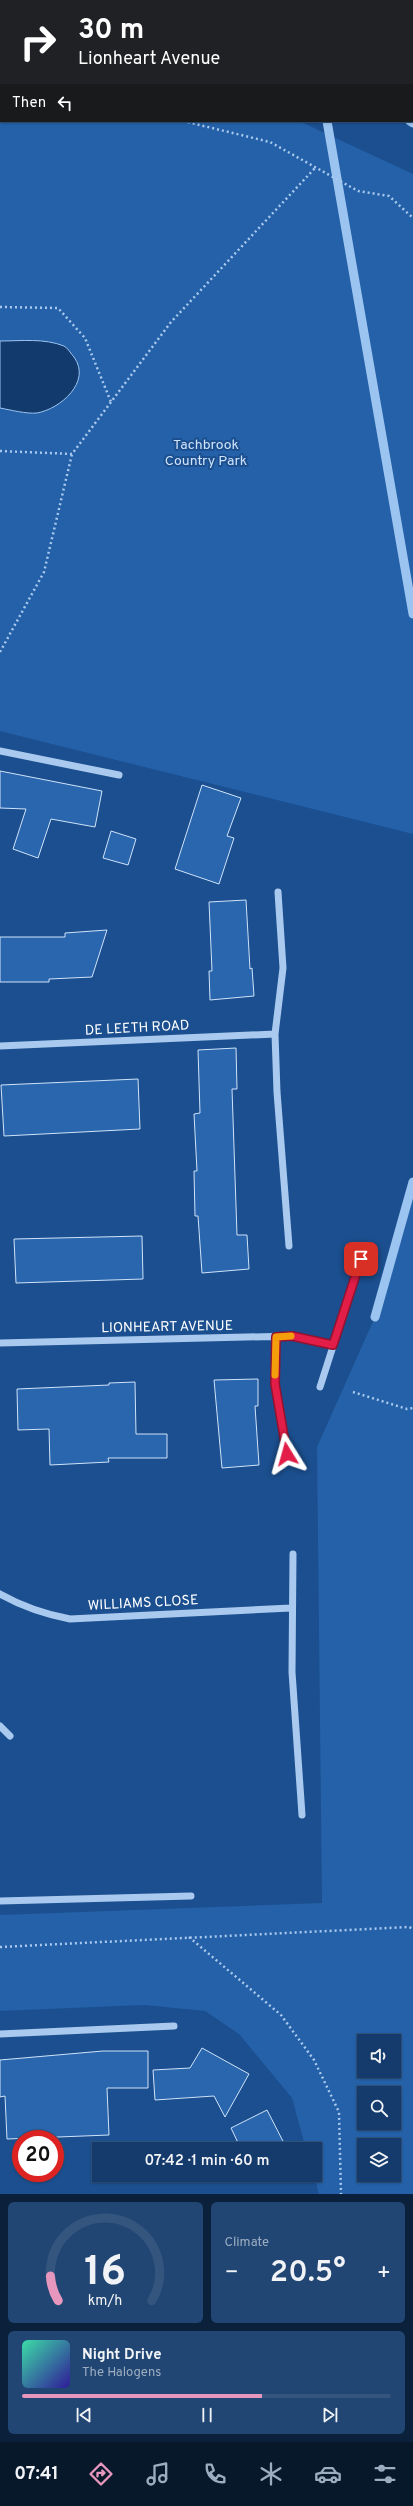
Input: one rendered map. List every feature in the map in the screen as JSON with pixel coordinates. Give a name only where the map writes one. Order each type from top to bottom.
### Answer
[{"type":"street","points":[[2,751],[119,775]]},
{"type":"street","points":[[278,892],[283,968],[276,1034],[277,1092],[289,1246]]},
{"type":"street","name":"DE LEETH ROAD","points":[[0,1046],[276,1034]]},
{"type":"street","points":[[320,1387],[361,1259]]},
{"type":"street","name":"LIONHEART AVENUE","points":[[0,1343],[292,1336],[333,1345]]},
{"type":"street","points":[[276,1337],[275,1384],[287,1454]]},
{"type":"street","points":[[293,1554],[292,1672],[302,1815]]},
{"type":"street","name":"WILLIAMS CLOSE","points":[[0,1594],[20,1606],[40,1613],[70,1619],[292,1608]]},
{"type":"street","points":[[0,1726],[10,1736]]},
{"type":"street","points":[[0,1901],[191,1896]]},
{"type":"street","points":[[0,2034],[174,2026]]},
{"type":"path","points":[[187,122],[270,142],[358,191],[389,196],[413,218]]},
{"type":"path","points":[[0,652],[44,572],[72,454],[171,322],[316,167]]},
{"type":"path","points":[[0,306],[58,308],[86,338],[111,402]]},
{"type":"path","points":[[0,450],[72,454]]},
{"type":"path","points":[[353,1392],[407,1409],[413,1408]]},
{"type":"path","points":[[0,1947],[189,1936],[409,1927],[413,1929]]},
{"type":"path","points":[[189,1936],[281,2015],[314,2060],[339,2112],[341,2194]]},
{"type":"green space","name":"Tachbrook Country Park","points":[[0,122],[301,122],[413,174],[413,834],[0,731]]},
{"type":"green space","points":[[413,1180],[413,2194],[319,2194],[316,2182],[322,2182],[322,2142],[304,2142],[292,2098],[239,2034],[205,2011],[144,2005],[0,2011],[0,1915],[322,1903],[317,1447],[375,1317]]},
{"type":"shaded area","points":[[0,341],[40,341],[56,343],[64,346],[74,357],[79,366],[79,376],[71,393],[55,406],[37,413],[18,412],[0,408]]},
{"type":"building","points":[[0,771],[102,791],[95,827],[51,819],[38,858],[13,849],[26,809],[0,808]]},
{"type":"building","points":[[202,785],[241,798],[227,836],[234,838],[219,884],[175,869]]},
{"type":"building","points":[[111,831],[136,839],[128,865],[103,858]]},
{"type":"building","points":[[246,900],[250,969],[252,968],[254,996],[210,1000],[209,971],[212,971],[209,902]]},
{"type":"building","points":[[107,930],[92,977],[49,979],[49,982],[0,982],[0,937],[65,937],[65,933]]},
{"type":"building","points":[[236,1048],[237,1089],[232,1089],[237,1235],[247,1235],[249,1269],[202,1273],[198,1216],[195,1216],[194,1171],[197,1171],[194,1114],[200,1113],[198,1050]]},
{"type":"building","points":[[138,1079],[140,1129],[4,1136],[1,1085]]},
{"type":"building","points":[[142,1236],[143,1279],[16,1283],[14,1239]]},
{"type":"building","points":[[258,1379],[258,1406],[255,1406],[259,1465],[222,1468],[214,1380]]},
{"type":"building","points":[[135,1382],[136,1434],[167,1434],[167,1458],[108,1458],[109,1462],[50,1465],[49,1429],[18,1430],[17,1389],[109,1385],[109,1383]]},
{"type":"building","points":[[202,2048],[249,2074],[225,2117],[214,2096],[155,2100],[153,2070],[190,2068]]},
{"type":"building","points":[[103,2051],[148,2051],[148,2088],[107,2088],[109,2135],[64,2137],[64,2130],[12,2130],[12,2139],[7,2139],[5,2096],[0,2097],[0,2060]]},
{"type":"building","points":[[267,2110],[283,2142],[238,2142],[231,2128]]},
{"type":"waterway","points":[[327,122],[413,614]]},
{"type":"waterway","points":[[375,1317],[413,1182]]},
{"type":"slow traffic","points":[[275,1375],[276,1337],[291,1336]]},
{"type":"route","points":[[287,1454],[282,1415],[275,1384],[276,1337],[292,1336],[333,1345],[361,1259]]}]
